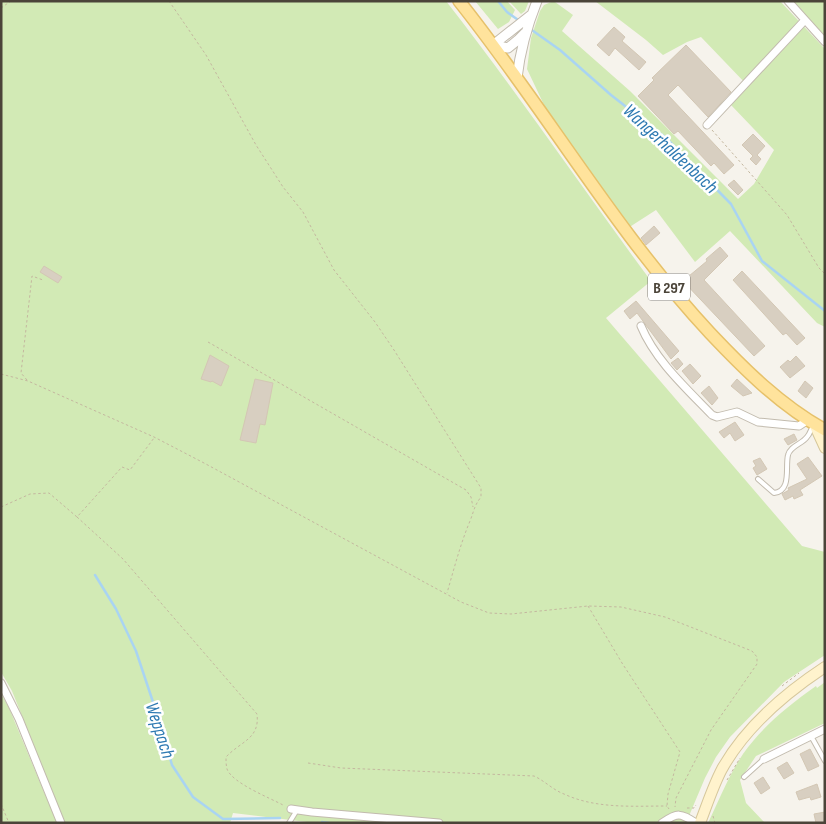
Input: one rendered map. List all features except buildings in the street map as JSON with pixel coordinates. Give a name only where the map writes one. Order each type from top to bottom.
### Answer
[{"type":"main road","name":"B 297","points":[[459,1],[517,78],[641,254],[695,317],[750,374],[811,422],[825,430]]},
{"type":"main road","points":[[811,422],[825,448]]},
{"type":"main road","points":[[698,823],[722,770],[738,745],[777,702],[825,666]]},
{"type":"street","points":[[517,78],[521,41],[537,1]]},
{"type":"street","points":[[788,1],[825,42]]},
{"type":"street","points":[[493,45],[531,15]]},
{"type":"street","points":[[708,125],[805,20]]},
{"type":"street","points":[[493,45],[508,48],[521,41]]},
{"type":"street","points":[[641,326],[646,338],[665,363],[712,415],[717,417],[737,412],[758,422],[799,426],[811,422]]},
{"type":"street","points":[[1,683],[19,719],[61,823]]},
{"type":"street","points":[[764,759],[825,729]]},
{"type":"street","points":[[294,809],[439,823]]},
{"type":"street","points":[[662,823],[675,815],[685,816],[698,823]]},
{"type":"lane","points":[[758,479],[774,493],[782,490],[785,485],[788,454],[792,448],[807,437],[811,422]]},
{"type":"lane","points":[[811,736],[825,761]]},
{"type":"lane","points":[[744,777],[764,759]]},
{"type":"lane","points":[[289,823],[294,809]]},
{"type":"path","points":[[1,8],[11,1]]},
{"type":"path","points":[[169,1],[206,55],[256,145],[283,187],[303,212],[334,270],[375,322],[394,350],[481,488],[482,497],[473,508]]},
{"type":"path","points":[[708,125],[787,215],[819,268],[825,274]]},
{"type":"path","points":[[28,381],[22,373],[32,276],[43,280]]},
{"type":"path","points":[[208,342],[466,490],[471,497],[472,516],[460,544],[446,594]]},
{"type":"path","points":[[1,374],[28,381],[154,438],[461,602],[489,613],[511,614],[588,606],[621,607],[665,617],[752,651],[757,657],[757,664],[710,730],[676,798],[675,815]]},
{"type":"path","points":[[76,517],[122,467],[130,470],[154,438]]},
{"type":"path","points":[[1,507],[30,494],[50,494],[123,559],[256,714],[258,723],[252,737],[234,748],[226,757],[228,770],[234,778],[248,787],[294,809]]},
{"type":"path","points":[[588,606],[622,663],[680,752],[668,794],[667,806],[675,815]]},
{"type":"path","points":[[727,781],[742,755]]},
{"type":"path","points":[[308,763],[341,768],[534,776],[564,794],[584,800],[616,806],[667,806]]},
{"type":"path","points":[[1,804],[9,823]]},
{"type":"path","points":[[715,810],[713,816],[715,823]]},
{"type":"green space","points":[[1,1],[446,1],[651,281],[606,318],[802,546],[825,552],[825,655],[784,682],[730,737],[716,757],[705,778],[686,823],[315,823],[233,813],[230,823],[65,823],[12,691],[1,672]]},
{"type":"green space","points":[[475,1],[507,1],[515,10],[509,22],[498,29]]},
{"type":"green space","points":[[509,1],[529,1],[525,11],[521,14]]},
{"type":"green space","points":[[595,1],[780,1],[825,49],[825,327],[817,323],[730,231],[695,262],[656,210],[628,228],[554,126],[527,69],[531,38],[540,11],[544,5],[551,2],[555,2],[573,15],[562,31],[630,91],[738,199],[754,184],[774,150],[731,105],[748,86],[701,37],[663,55]]},
{"type":"green space","points":[[790,1],[825,1],[825,41]]},
{"type":"green space","points":[[825,682],[825,723],[756,756],[740,780],[746,803],[765,823],[708,823],[733,770],[751,744],[786,709],[816,686],[817,688]]},
{"type":"green space","points":[[1,694],[9,708],[57,823],[1,823]]},
{"type":"waterway","name":"Wangerhaldenbach","points":[[498,1],[507,12],[521,22]]},
{"type":"waterway","name":"Wangerhaldenbach","points":[[529,28],[560,50],[611,95],[666,138],[731,204],[762,261],[825,311]]},
{"type":"waterway","name":"Weppach","points":[[95,575],[116,609],[136,651],[172,765],[193,797],[223,819],[280,818]]},
{"type":"waterway","name":"Weppach","points":[[322,822],[329,823]]}]
